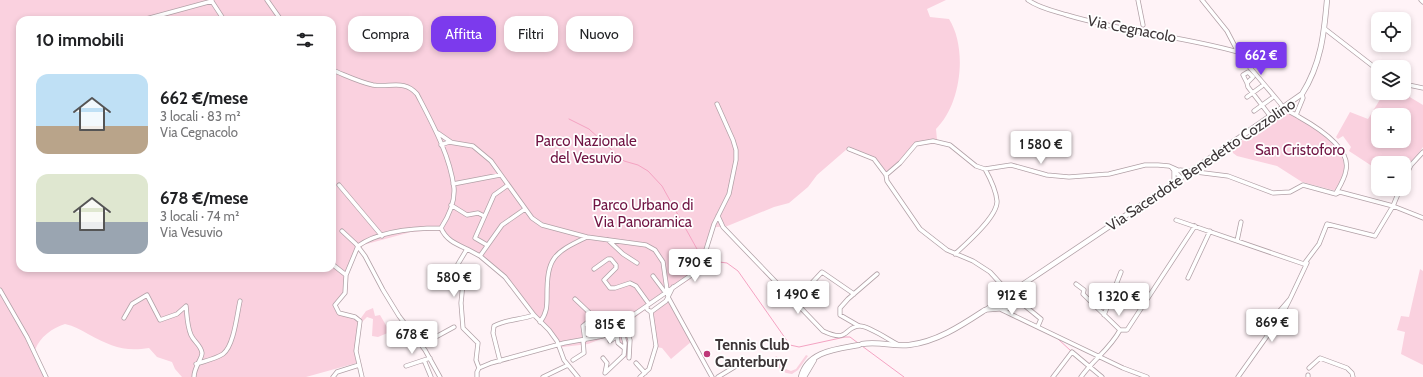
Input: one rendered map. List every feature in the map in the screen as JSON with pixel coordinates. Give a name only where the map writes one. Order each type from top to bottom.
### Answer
[{"type":"main road","name":"Via Sacerdote Benedetto Cozzolino","points":[[1194,170],[1302,94],[1316,68],[1325,29],[1327,0]]},
{"type":"main road","name":"Via Sacerdote Benedetto Cozzolino","points":[[1016,289],[1174,183]]},
{"type":"main road","points":[[802,377],[812,362],[820,354],[880,342],[910,345],[946,334],[985,310]]},
{"type":"street","points":[[156,16],[211,0],[221,16]]},
{"type":"street","points":[[267,0],[278,16]]},
{"type":"street","name":"Via Cegnacolo","points":[[1028,0],[1046,10],[1091,22],[1190,40],[1238,52]]},
{"type":"street","points":[[1138,0],[1143,25]]},
{"type":"street","points":[[1202,0],[1227,31],[1238,52],[1280,102],[1283,108],[1333,139],[1343,155],[1346,170],[1336,194]]},
{"type":"street","points":[[1325,29],[1371,65]]},
{"type":"street","points":[[336,71],[374,85],[405,85],[417,94],[436,131],[454,189],[449,216],[441,228]]},
{"type":"street","points":[[1247,83],[1271,117]]},
{"type":"street","points":[[1411,85],[1423,88]]},
{"type":"street","points":[[1247,97],[1262,86]]},
{"type":"street","points":[[1296,115],[1303,98],[1302,94]]},
{"type":"street","points":[[1254,111],[1272,98]]},
{"type":"street","points":[[479,368],[558,345],[603,336],[624,323],[665,292],[700,269],[714,224],[729,194],[735,169],[736,150],[717,104]]},
{"type":"street","points":[[436,131],[450,142],[473,146],[491,161],[532,218],[542,225],[587,237],[646,245],[655,250],[663,262],[665,292]]},
{"type":"street","points":[[886,175],[900,163],[916,144],[933,141],[950,145],[976,166],[985,169],[1011,165],[1047,175],[1069,177],[1109,174],[1145,165],[1158,165],[1171,167],[1187,174]]},
{"type":"street","points":[[441,145],[450,142]]},
{"type":"street","points":[[849,149],[874,159],[886,175],[887,181],[915,222],[939,244],[955,254],[973,261],[990,272],[1010,295],[1010,304],[1007,310],[985,310]]},
{"type":"street","points":[[1411,165],[1422,156],[1423,152]]},
{"type":"street","points":[[955,254],[977,232],[996,207],[997,202],[995,190],[985,169]]},
{"type":"street","points":[[1175,170],[1194,170],[1210,175],[1228,176],[1273,193],[1290,192],[1303,185],[1336,194],[1340,192],[1393,206],[1423,218]]},
{"type":"street","points":[[1175,170],[1181,178]]},
{"type":"street","points":[[1174,183],[1175,170]]},
{"type":"street","name":"Via Sacerdote Benedetto Cozzolino","points":[[1174,183],[1194,170]]},
{"type":"street","points":[[453,184],[500,174]]},
{"type":"street","points":[[339,185],[382,236]]},
{"type":"street","points":[[487,245],[476,238],[484,216],[494,196],[508,185]]},
{"type":"street","points":[[1238,377],[1282,315],[1307,262],[1319,244],[1327,224],[1375,236],[1393,206],[1397,196]]},
{"type":"street","points":[[451,205],[467,214],[478,213],[484,216]]},
{"type":"street","points":[[480,256],[502,225],[525,209]]},
{"type":"street","points":[[718,216],[723,227],[823,331],[835,337],[845,335],[859,326]]},
{"type":"street","points":[[1176,220],[1304,264],[1307,262]]},
{"type":"street","points":[[1237,241],[1241,222]]},
{"type":"street","points":[[714,224],[723,227]]},
{"type":"street","points":[[1076,284],[1084,290],[1083,294],[1120,330],[1126,330],[1195,226]]},
{"type":"street","points":[[362,377],[356,351],[360,321],[355,317],[339,313],[334,305],[336,301],[345,293],[346,275],[358,246],[366,241],[408,229],[441,228]]},
{"type":"street","points":[[441,228],[444,235],[451,242],[480,256],[505,277],[534,315],[549,330],[558,345],[564,360],[578,377]]},
{"type":"street","points":[[342,231],[358,246],[383,290],[430,358],[440,377]]},
{"type":"street","points":[[1188,278],[1210,231]]},
{"type":"street","points":[[540,322],[547,309],[548,269],[552,261],[566,247],[587,237]]},
{"type":"street","points":[[608,240],[623,254],[637,263]]},
{"type":"street","points":[[467,249],[458,264],[463,284],[461,303],[462,325],[463,328],[478,343],[476,364],[479,368]]},
{"type":"street","points":[[355,255],[364,255]]},
{"type":"street","points":[[594,269],[608,259],[612,259],[616,265],[616,268],[606,276],[606,284],[610,288],[615,288],[630,283],[636,286],[648,305],[647,309],[651,312],[656,346],[649,369],[640,377]]},
{"type":"street","points":[[336,267],[346,275]]},
{"type":"street","points":[[795,301],[822,272],[854,294]]},
{"type":"street","points":[[1104,315],[1121,272]]},
{"type":"street","points":[[877,274],[854,294],[840,308],[839,312],[840,315],[859,326],[899,345]]},
{"type":"street","points":[[653,276],[668,297],[712,377]]},
{"type":"street","points":[[651,312],[663,303],[674,287]]},
{"type":"street","name":"Via Sacerdote Benedetto Cozzolino","points":[[1003,298],[1010,295],[1016,289]]},
{"type":"street","points":[[0,290],[27,337],[46,377]]},
{"type":"street","points":[[124,318],[132,304],[147,295],[160,320],[177,314],[186,306],[190,333],[198,342],[202,353],[196,364],[194,377]]},
{"type":"street","points":[[985,310],[1003,298],[1007,299],[1014,315]]},
{"type":"street","points":[[574,360],[584,353],[582,326],[594,317],[575,299]]},
{"type":"street","points":[[656,299],[663,303]]},
{"type":"street","points":[[656,299],[659,303],[658,307]]},
{"type":"street","points":[[1264,329],[1290,299]]},
{"type":"street","points":[[196,364],[226,351],[230,344],[240,301]]},
{"type":"street","points":[[1019,301],[1041,319],[1038,326]]},
{"type":"street","points":[[998,302],[998,307],[1001,310],[1147,377]]},
{"type":"street","points":[[500,361],[493,333],[494,326],[534,315]]},
{"type":"street","points":[[624,323],[630,340],[629,358]]},
{"type":"street","points":[[603,358],[607,363],[605,373],[624,355],[620,325]]},
{"type":"street","points":[[421,345],[447,330],[454,328]]},
{"type":"street","points":[[616,328],[618,344],[624,348]]},
{"type":"street","points":[[1081,377],[1088,366],[1108,348],[1120,330]]},
{"type":"street","points":[[401,338],[411,331]]},
{"type":"street","points":[[610,341],[616,337]]},
{"type":"street","points":[[1053,377],[1072,352],[1102,377]]},
{"type":"street","points":[[406,366],[430,358]]},
{"type":"street","points":[[1309,368],[1320,358],[1347,368],[1352,373],[1353,377]]},
{"type":"street","points":[[424,360],[431,377]]},
{"type":"street","points":[[607,363],[617,362]]},
{"type":"street","points":[[636,363],[645,373]]},
{"type":"street","points":[[333,377],[339,372],[359,365]]},
{"type":"street","points":[[543,377],[568,365]]},
{"type":"street","points":[[718,377],[736,366]]},
{"type":"street","points":[[477,377],[479,368]]},
{"type":"green space","name":"Parco Nazionale del Vesuvio","points":[[0,0],[946,0],[927,9],[930,17],[949,19],[955,31],[960,61],[959,76],[956,92],[951,106],[945,119],[936,129],[937,140],[934,144],[917,145],[887,175],[883,174],[873,159],[847,149],[817,175],[808,187],[789,203],[774,207],[725,227],[715,227],[702,268],[689,280],[665,295],[624,326],[628,338],[629,348],[626,358],[624,356],[627,344],[623,337],[621,338],[623,346],[621,343],[620,344],[619,331],[614,333],[614,337],[609,336],[588,344],[555,348],[555,341],[549,331],[533,317],[500,273],[482,259],[452,243],[438,230],[411,232],[363,245],[356,256],[349,271],[346,294],[339,303],[338,308],[339,312],[358,316],[361,321],[358,350],[360,362],[306,377],[182,377],[175,369],[172,362],[157,357],[149,348],[132,349],[117,347],[65,324],[43,337],[35,350],[47,377],[0,377]]},
{"type":"green space","points":[[1411,98],[1423,105],[1423,147],[1411,164],[1411,156],[1371,156],[1371,165],[1349,151],[1351,147],[1343,136],[1338,139],[1336,137],[1350,112],[1368,119],[1371,114],[1371,148],[1411,148],[1411,108],[1375,108],[1380,100],[1411,100]]},
{"type":"green space","name":"San Cristoforo","points":[[1287,111],[1324,135],[1333,143],[1339,152],[1343,161],[1344,171],[1336,191],[1302,182],[1277,166],[1237,156],[1233,153],[1232,147]]},
{"type":"green space","points":[[1420,269],[1423,271],[1423,365],[1401,354],[1405,332],[1397,330],[1401,316],[1409,317]]},
{"type":"green space","points":[[668,300],[692,341],[671,359],[662,348],[656,347],[652,313]]},
{"type":"green space","points":[[373,308],[375,316],[380,315],[390,332],[378,337],[372,336],[373,319],[367,317],[362,322],[361,318],[366,311]]},
{"type":"green space","points":[[806,355],[808,356],[798,370],[792,374],[786,373],[772,363],[776,356],[786,363],[783,368],[791,371],[796,369]]},
{"type":"waterway","points":[[569,119],[589,129],[624,161],[638,165],[648,171],[662,186],[702,258]]},
{"type":"waterway","points":[[704,260],[727,263],[738,271],[790,345],[799,347],[845,337],[850,337],[858,343]]},
{"type":"waterway","points":[[1057,338],[1071,351]]},
{"type":"waterway","points":[[862,346],[904,377]]},
{"type":"place","name":"Tennis Club Canterbury","points":[[707,354]]},
{"type":"park label","name":"Parco Urbano di Via Panoramica","points":[[643,214]]}]
